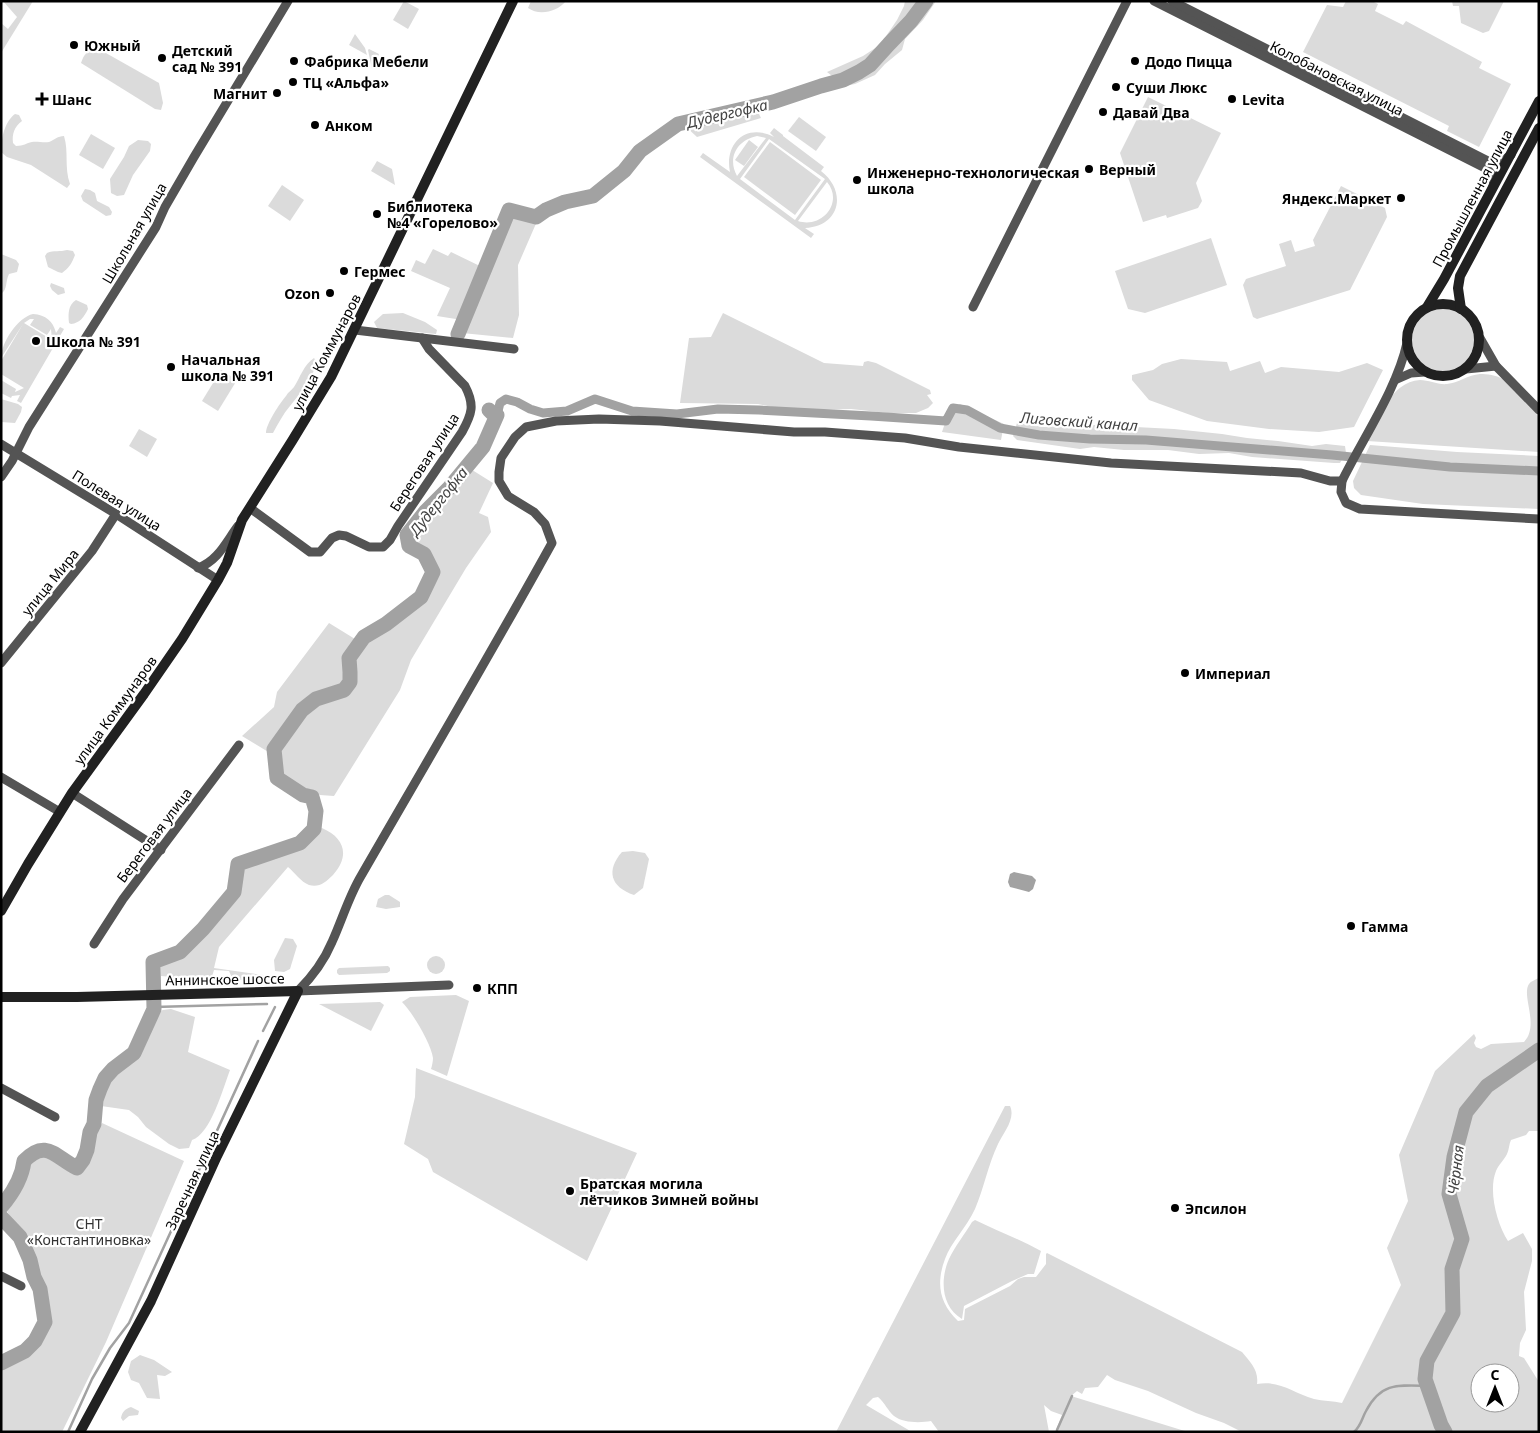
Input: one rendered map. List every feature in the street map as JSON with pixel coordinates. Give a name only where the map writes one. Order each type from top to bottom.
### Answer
[{"type":"street","name":"Школьная улица","points":[[1,477],[17,452],[29,427],[156,228],[165,207],[199,148],[288,1]]},
{"type":"street","name":"улица Коммунаров","points":[[198,568],[216,558],[250,508],[326,385],[513,1]]},
{"type":"street","points":[[973,307],[1127,1]]},
{"type":"street","name":"Колобановская улица","points":[[1154,1],[1485,168],[1493,178],[1492,190]]},
{"type":"street","name":"Колобановская улица","points":[[1172,1],[1488,161],[1500,162],[1511,155]]},
{"type":"street","name":"Промышленная улица","points":[[1427,308],[1539,101]]},
{"type":"street","name":"Промышленная улица","points":[[1461,308],[1458,288],[1460,276],[1539,128]]},
{"type":"street","points":[[1539,410],[1496,366],[1480,338],[1472,318],[1461,308],[1448,304],[1427,308],[1416,316],[1412,322],[1407,335],[1403,361],[1395,380],[1340,487],[1342,498],[1350,505],[1360,509],[1539,519]]},
{"type":"street","points":[[354,330],[514,349]]},
{"type":"street","name":"Береговая улица","points":[[250,508],[310,552],[320,552],[332,538],[339,535],[346,536],[368,547],[383,547],[390,540],[462,432],[472,409],[470,397],[465,386],[429,349],[422,338]]},
{"type":"street","points":[[1407,342],[1414,362],[1425,372],[1432,375],[1446,376],[1460,373],[1466,369],[1475,358],[1480,338]]},
{"type":"street","points":[[1466,369],[1496,366]]},
{"type":"street","points":[[1395,380],[1411,373],[1425,372]]},
{"type":"street","points":[[298,992],[310,979],[321,962],[331,944],[358,880],[552,543],[545,524],[534,512],[508,496],[499,480],[501,458],[515,437],[526,427],[556,421],[660,421],[794,432],[825,432],[905,438],[959,447],[1112,463],[1301,472],[1330,481],[1342,481]]},
{"type":"street","name":"Полевая улица","points":[[1,444],[116,514],[218,580]]},
{"type":"street","name":"улица Мира","points":[[1,663],[92,551],[116,514]]},
{"type":"street","name":"улица Коммунаров","points":[[1,912],[72,793],[182,639],[218,580],[242,520]]},
{"type":"street","name":"Береговая улица","points":[[94,944],[123,899],[239,746]]},
{"type":"street","points":[[1,778],[60,812]]},
{"type":"street","points":[[72,793],[161,850]]},
{"type":"street","name":"Аннинское шоссе","points":[[1,997],[298,992],[449,985]]},
{"type":"street","name":"Заречная улица","points":[[80,1432],[151,1301],[217,1156],[298,992]]},
{"type":"street","points":[[1,1088],[55,1117]]},
{"type":"street","points":[[1,1276],[21,1286]]},
{"type":"green space","points":[[3,1],[33,1],[1,53],[1,23],[8,29],[17,17]]},
{"type":"green space","points":[[404,1],[419,9],[408,29],[393,20]]},
{"type":"green space","points":[[531,1],[566,1],[558,8],[548,12],[537,12],[528,8]]},
{"type":"green space","points":[[905,1],[936,1],[923,20],[905,39],[902,50],[875,75],[855,84],[845,86],[827,72],[863,56],[880,45],[897,20]]},
{"type":"green space","points":[[1346,1],[1372,1],[1378,4],[1375,11],[1403,25],[1406,21],[1482,62],[1479,68],[1511,84],[1479,147],[1447,131],[1449,126],[1303,52],[1327,5],[1343,7]]},
{"type":"green space","points":[[1452,1],[1504,1],[1489,31],[1483,33],[1461,23],[1459,6],[1453,6]]},
{"type":"green space","points":[[355,34],[365,48],[367,55],[349,45]]},
{"type":"green space","points":[[97,48],[159,83],[163,103],[161,110],[155,109],[81,63],[86,53]]},
{"type":"green space","points":[[368,50],[379,54],[373,69]]},
{"type":"green space","points":[[1148,97],[1221,133],[1196,183],[1202,201],[1198,208],[1167,218],[1166,215],[1143,222],[1120,153]]},
{"type":"green space","points":[[756,108],[761,118],[697,137],[683,124]]},
{"type":"green space","points":[[15,114],[19,115],[22,121],[15,128],[13,134],[13,143],[16,146],[30,142],[49,142],[64,136],[70,184],[67,188],[31,165],[7,157],[1,152],[6,126]]},
{"type":"green space","points":[[799,117],[826,137],[816,151],[788,131]]},
{"type":"green space","points":[[774,128],[824,167],[821,171],[835,188],[837,197],[833,214],[817,226],[805,228],[814,234],[811,238],[700,157],[703,153],[730,172],[730,153],[739,138],[754,132],[774,137],[770,133]],"holes":[[[757,136],[766,138],[737,176],[733,163],[736,151],[744,141]],[[769,139],[825,179],[795,220],[740,179]],[[827,182],[832,190],[833,198],[828,212],[815,221],[798,221]]]},
{"type":"green space","points":[[91,134],[115,148],[103,169],[79,155]]},
{"type":"green space","points":[[138,140],[148,141],[151,144],[150,151],[133,175],[124,195],[117,196],[111,193],[110,179],[129,146]]},
{"type":"green space","points":[[749,140],[758,147],[744,166],[735,160]]},
{"type":"green space","points":[[770,142],[821,180],[795,215],[744,177]]},
{"type":"green space","points":[[377,161],[392,169],[395,185],[371,171]]},
{"type":"green space","points":[[282,185],[304,200],[290,221],[268,206]]},
{"type":"green space","points":[[1341,186],[1385,208],[1387,217],[1350,290],[1257,319],[1253,317],[1243,285],[1246,279],[1286,266],[1279,244],[1291,240],[1295,252],[1315,246],[1313,240]]},
{"type":"green space","points":[[85,189],[95,193],[97,201],[109,207],[112,212],[111,215],[106,216],[83,201],[81,196]]},
{"type":"green space","points":[[511,212],[538,219],[518,265],[519,315],[513,338],[462,333]]},
{"type":"green space","points":[[1211,238],[1227,285],[1145,313],[1128,309],[1115,271]]},
{"type":"green space","points":[[433,249],[448,256],[451,252],[484,268],[462,320],[437,316],[450,288],[411,271],[416,260],[425,264]]},
{"type":"green space","points":[[73,251],[75,255],[70,265],[62,273],[48,267],[45,256],[47,253]]},
{"type":"green space","points":[[1,254],[16,260],[19,264],[17,272],[9,274],[5,290],[1,294]]},
{"type":"green space","points":[[51,283],[64,288],[65,293],[58,295],[52,290]]},
{"type":"green space","points":[[76,300],[87,305],[88,309],[81,319],[71,324],[69,323],[69,310],[71,304]]},
{"type":"green space","points":[[1443,309],[1460,314],[1465,318],[1469,323],[1474,340],[1469,357],[1465,362],[1460,366],[1443,371],[1426,366],[1421,362],[1417,357],[1412,340],[1417,323],[1421,318],[1426,314]]},
{"type":"green space","points":[[403,313],[425,322],[437,330],[436,334],[377,328],[374,322],[383,314]]},
{"type":"green space","points":[[723,313],[824,363],[863,366],[864,362],[868,361],[876,363],[930,390],[931,394],[927,395],[933,403],[928,408],[916,413],[888,413],[851,409],[810,410],[758,404],[680,403],[689,338],[711,337]]},
{"type":"green space","points":[[33,314],[45,317],[51,322],[56,333],[60,327],[64,329],[21,403],[17,401],[20,395],[12,396],[11,398],[1,393],[1,380],[16,389],[15,392],[24,388],[1,374],[1,361],[23,324],[1,358],[7,338],[16,325],[27,316]],"holes":[[[34,319],[30,325],[47,335],[51,329],[52,340],[24,323]]]},
{"type":"green space","points":[[314,358],[316,361],[315,368],[306,385],[285,412],[273,433],[266,433],[268,424],[277,408]]},
{"type":"green space","points":[[1181,359],[1227,362],[1230,371],[1260,361],[1265,373],[1281,367],[1339,372],[1367,363],[1383,370],[1354,427],[1319,432],[1269,429],[1207,421],[1149,400],[1132,380],[1132,375],[1153,370],[1162,364]]},
{"type":"green space","points":[[221,370],[237,380],[218,411],[202,401]]},
{"type":"green space","points":[[1480,374],[1497,377],[1508,382],[1518,391],[1539,417],[1539,452],[1367,441],[1387,403],[1401,387],[1410,382],[1420,380],[1447,384]]},
{"type":"green space","points":[[1,399],[22,407],[15,423],[1,422]]},
{"type":"green space","points":[[960,404],[1004,424],[1001,440],[942,432],[949,411]]},
{"type":"green space","points":[[1017,423],[1044,427],[1097,425],[1174,429],[1312,446],[1326,444],[1345,446],[1346,453],[1340,463],[1334,463],[1252,457],[1229,453],[1199,454],[1168,450],[1124,450],[1094,447],[1080,449],[1017,440],[1013,436]]},
{"type":"green space","points":[[139,429],[157,439],[147,457],[129,446]]},
{"type":"green space","points":[[1370,445],[1539,456],[1539,509],[1423,504],[1361,495],[1354,488],[1353,481]]},
{"type":"green space","points":[[469,468],[493,483],[479,513],[488,517],[491,532],[466,568],[411,660],[400,690],[334,796],[320,795],[310,789],[306,792],[299,789],[285,777],[276,753],[297,722],[311,707],[342,696],[350,690],[354,678],[354,656],[371,640],[392,628],[423,603],[437,576],[435,562],[414,540],[416,528],[423,517],[443,499]]},
{"type":"green space","points":[[329,623],[355,639],[360,635],[361,639],[350,648],[344,659],[348,676],[346,681],[341,688],[317,696],[303,706],[270,753],[242,736],[274,707],[277,692]]},
{"type":"green space","points":[[322,828],[336,837],[342,848],[342,861],[333,875],[322,884],[313,886],[303,882],[288,867],[219,947],[214,968],[263,975],[265,980],[233,980],[229,971],[214,970],[211,980],[183,980],[161,976],[161,962],[185,953],[230,903],[236,891],[241,865],[301,845],[316,830]]},
{"type":"green space","points":[[622,852],[645,853],[649,859],[643,888],[634,895],[626,892],[615,883],[612,871]]},
{"type":"green space","points":[[389,895],[400,902],[400,907],[386,909],[376,907],[378,899]]},
{"type":"green space","points":[[285,938],[293,939],[297,946],[290,969],[284,972],[275,971],[274,960]]},
{"type":"green space","points":[[432,956],[440,956],[445,961],[443,972],[432,974],[427,969],[427,961]]},
{"type":"green space","points":[[388,966],[390,971],[387,973],[339,975],[337,973],[339,968]]},
{"type":"green space","points":[[1539,978],[1539,1131],[1529,1131],[1526,1135],[1511,1140],[1507,1154],[1496,1171],[1493,1197],[1500,1226],[1508,1241],[1523,1233],[1532,1249],[1532,1261],[1524,1292],[1526,1330],[1520,1343],[1519,1356],[1524,1358],[1539,1382],[1539,1432],[1242,1432],[1107,1375],[1098,1387],[1085,1388],[1082,1394],[1077,1391],[1071,1396],[1188,1432],[1055,1432],[1062,1415],[1051,1411],[1044,1405],[1049,1432],[939,1432],[931,1421],[912,1422],[898,1418],[892,1414],[878,1397],[873,1398],[866,1405],[912,1432],[836,1432],[1005,1106],[1010,1106],[1010,1121],[998,1144],[975,1209],[951,1247],[942,1268],[940,1284],[943,1300],[958,1321],[964,1320],[965,1309],[1010,1286],[1018,1279],[1036,1277],[1046,1264],[1047,1253],[1242,1352],[1257,1374],[1257,1384],[1280,1385],[1314,1399],[1342,1403],[1401,1285],[1387,1248],[1408,1201],[1399,1155],[1435,1071],[1474,1034],[1476,1038],[1474,1043],[1476,1047],[1481,1049],[1491,1044],[1524,1042],[1530,1027],[1531,1019],[1527,989],[1532,981]]},
{"type":"green space","points":[[456,995],[469,1001],[447,1076],[431,1069],[433,1058],[429,1044],[416,1020],[402,1002],[410,997]]},
{"type":"green space","points":[[380,1002],[384,1005],[371,1031],[319,1004]]},
{"type":"green space","points":[[171,1009],[195,1017],[188,1052],[230,1070],[211,1120],[199,1136],[192,1140],[189,1148],[179,1149],[146,1127],[129,1110],[101,1106],[109,1082],[144,1048],[158,1012]]},
{"type":"green space","points":[[416,1068],[637,1153],[587,1261],[433,1172],[428,1159],[404,1144],[415,1097]]},
{"type":"green space","name":"СНТ «Константиновка»","points":[[102,1123],[184,1161],[106,1342],[62,1432],[1,1432],[1,1368],[16,1361],[31,1350],[43,1336],[49,1320],[45,1294],[30,1244],[26,1235],[13,1221],[7,1211],[28,1165],[35,1156],[46,1156],[71,1171],[83,1171],[90,1155],[94,1138]]},
{"type":"green space","points":[[975,1220],[1041,1251],[1034,1274],[1028,1274],[1012,1281],[964,1306],[962,1319],[955,1314],[946,1300],[944,1275],[951,1254]]},
{"type":"green space","points":[[140,1355],[154,1360],[172,1372],[165,1376],[157,1375],[160,1399],[147,1398],[139,1383],[131,1380],[128,1372],[131,1361]]},
{"type":"green space","points":[[131,1407],[139,1411],[138,1415],[129,1416],[123,1421],[121,1418],[123,1412]]},
{"type":"shaded area","points":[[1014,872],[1032,876],[1036,880],[1033,889],[1029,892],[1010,887],[1008,882],[1010,874]]},
{"type":"waterway","name":"Дудергофка","points":[[458,334],[509,210],[536,217],[546,210],[565,202],[593,196],[624,171],[640,151],[678,124],[773,102],[843,80],[859,72],[870,65],[911,21],[926,1]]},
{"type":"waterway","name":"Лиговский канал","points":[[497,415],[500,403],[506,399],[543,413],[567,411],[595,399],[632,411],[677,414],[718,409],[759,410],[946,421],[953,408],[967,410],[1000,428],[1039,435],[1090,439],[1146,440],[1332,455],[1450,467],[1539,471]]},
{"type":"waterway","name":"Дудергофка","points":[[1,1207],[16,1186],[24,1161],[32,1154],[45,1150],[77,1168],[83,1160],[94,1124],[96,1100],[105,1078],[113,1069],[134,1053],[154,1009],[153,962],[180,952],[203,929],[234,892],[238,864],[300,843],[314,829],[316,811],[312,797],[303,795],[277,778],[274,749],[302,710],[316,699],[344,690],[350,682],[349,658],[364,637],[386,624],[421,597],[433,572],[424,554],[409,546],[407,535],[483,447],[497,415],[489,410]]},
{"type":"waterway","points":[[154,1007],[267,1004]]},
{"type":"waterway","points":[[263,1031],[275,1007]]},
{"type":"waterway","points":[[68,1432],[92,1379],[110,1348],[129,1323],[258,1041]]},
{"type":"waterway","name":"Чёрная","points":[[1445,1432],[1425,1379],[1427,1361],[1453,1313],[1452,1269],[1462,1239],[1449,1194],[1454,1157],[1466,1112],[1487,1086],[1539,1050]]},
{"type":"waterway","name":"Дудергофка","points":[[1,1217],[20,1237],[30,1260],[34,1277],[40,1289],[45,1322],[35,1341],[25,1351],[1,1363]]},
{"type":"waterway","points":[[1354,1432],[1360,1425],[1372,1402],[1385,1390],[1408,1385],[1427,1386]]},
{"type":"waterway","points":[[1057,1430],[1072,1396]]},
{"type":"place","name":"Южный","points":[[74,45]]},
{"type":"place","name":"Детский сад № 391","points":[[162,58]]},
{"type":"place","name":"Фабрика Мебели","points":[[294,61]]},
{"type":"place","name":"Додо Пицца","points":[[1135,61]]},
{"type":"place","name":"ТЦ «Альфа»","points":[[293,82]]},
{"type":"place","name":"Суши Люкс","points":[[1116,87]]},
{"type":"place","name":"Магнит","points":[[277,93]]},
{"type":"place","name":"Шанс","points":[[42,99]]},
{"type":"place","name":"Levita","points":[[1232,99]]},
{"type":"place","name":"Давай Два","points":[[1103,112]]},
{"type":"place","name":"Анком","points":[[315,125]]},
{"type":"place","name":"Верный","points":[[1089,169]]},
{"type":"place","name":"Инженерно-технологическая школа","points":[[857,180]]},
{"type":"place","name":"Яндекс.Маркет","points":[[1401,198]]},
{"type":"place","name":"Библиотека №4 «Горелово»","points":[[377,214]]},
{"type":"place","name":"Гермес","points":[[344,271]]},
{"type":"place","name":"Ozon","points":[[330,293]]},
{"type":"place","name":"Школа № 391","points":[[36,341]]},
{"type":"place","name":"Начальная школа № 391","points":[[171,367]]},
{"type":"place","name":"Империал","points":[[1185,673]]},
{"type":"place","name":"Гамма","points":[[1351,926]]},
{"type":"place","name":"КПП","points":[[477,988]]},
{"type":"place","name":"Братская могила лётчиков Зимней войны","points":[[570,1191]]},
{"type":"place","name":"Эпсилон","points":[[1175,1208]]}]
